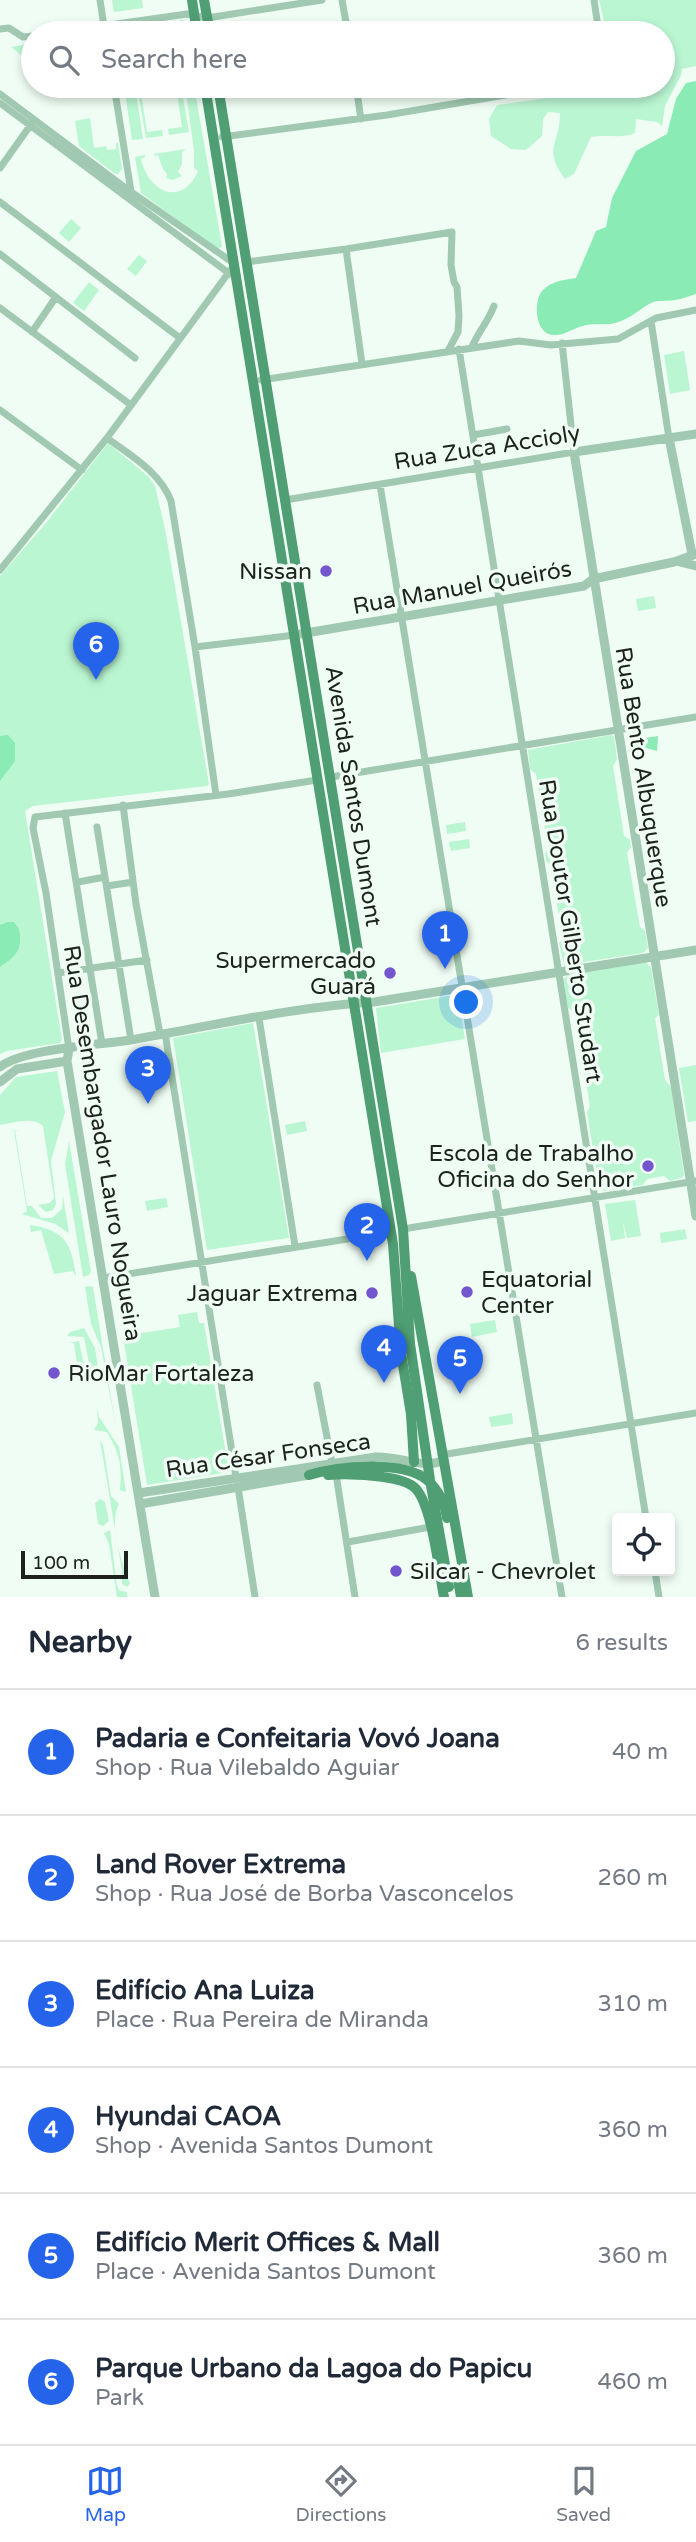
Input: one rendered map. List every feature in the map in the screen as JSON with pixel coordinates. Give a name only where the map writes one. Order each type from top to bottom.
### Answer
[{"type":"main road","points":[[192,0],[195,21]]},
{"type":"main road","points":[[204,0],[208,21]]},
{"type":"main road","name":"Avenida Santos Dumont","points":[[209,98],[220,137],[231,205],[237,281],[260,380],[301,634],[331,778],[346,869],[403,1229],[410,1344],[448,1594]]},
{"type":"main road","name":"Avenida Santos Dumont","points":[[218,98],[220,137]]},
{"type":"main road","name":"Avenida Santos Dumont","points":[[236,266],[285,500],[317,780],[397,1273],[401,1353],[411,1415],[414,1462]]},
{"type":"main road","points":[[333,871],[346,869]]},
{"type":"main road","points":[[335,890],[348,887]]},
{"type":"main road","points":[[372,1112],[384,1110]]},
{"type":"main road","points":[[406,1264],[413,1283],[468,1597]]},
{"type":"main road","points":[[309,1475],[345,1467],[408,1471],[425,1478],[438,1492],[445,1508],[461,1597]]},
{"type":"main road","points":[[309,1475],[336,1474],[402,1480],[409,1483],[420,1494],[448,1594]]},
{"type":"street","points":[[100,0],[104,21]]},
{"type":"street","points":[[152,21],[194,14],[207,18],[301,1],[322,0]]},
{"type":"street","points":[[341,0],[345,21]]},
{"type":"street","points":[[594,0],[597,21]]},
{"type":"street","points":[[0,29],[9,28],[21,36]]},
{"type":"street","points":[[0,94],[32,123]]},
{"type":"street","points":[[116,98],[131,192]]},
{"type":"street","points":[[358,98],[361,119]]},
{"type":"street","points":[[220,137],[361,119],[487,98]]},
{"type":"street","points":[[0,103],[32,123],[150,211],[236,266]]},
{"type":"street","points":[[0,168],[32,123]]},
{"type":"street","points":[[107,179],[131,192],[177,236],[236,266],[452,232],[451,265],[457,287],[459,316],[458,332],[448,351]]},
{"type":"street","points":[[0,202],[180,338]]},
{"type":"street","points":[[177,236],[182,229]]},
{"type":"street","points":[[346,249],[362,364]]},
{"type":"street","points":[[0,254],[135,358]]},
{"type":"street","points":[[0,570],[107,438],[236,266]]},
{"type":"street","points":[[32,332],[56,297]]},
{"type":"street","points":[[472,347],[489,322],[494,306]]},
{"type":"street","points":[[0,308],[131,405]]},
{"type":"street","points":[[260,380],[519,341],[546,345],[618,339],[660,317],[696,310]]},
{"type":"street","points":[[650,321],[669,439],[692,537],[693,557]]},
{"type":"street","name":"Rua Bento Albuquerque","points":[[562,344],[574,452],[593,579],[693,1181],[696,1216]]},
{"type":"street","name":"Rua Doutor Gilberto Studart","points":[[459,349],[645,1513]]},
{"type":"street","points":[[0,410],[82,470]]},
{"type":"street","points":[[473,435],[507,429]]},
{"type":"street","name":"Rua Zuca Accioly","points":[[285,500],[696,434]]},
{"type":"street","points":[[107,438],[155,475],[168,494],[195,647],[216,795]]},
{"type":"street","points":[[380,485],[562,1597]]},
{"type":"street","name":"Rua Manuel Queirós","points":[[301,634],[584,586],[593,579],[693,557]]},
{"type":"street","points":[[195,647],[301,634]]},
{"type":"street","points":[[331,778],[696,717]]},
{"type":"street","points":[[103,1044],[65,813],[317,780]]},
{"type":"street","points":[[123,804],[133,882],[163,1033],[255,1597]]},
{"type":"street","name":"Rua Desembargador Lauro Nogueira","points":[[65,813],[35,817],[33,828],[58,973],[69,1049],[67,1061],[155,1597]]},
{"type":"street","points":[[97,827],[131,1040]]},
{"type":"street","points":[[78,882],[105,877]]},
{"type":"street","points":[[107,887],[133,882]]},
{"type":"street","points":[[0,1067],[15,1058],[163,1033],[696,950]]},
{"type":"street","points":[[58,973],[147,960]]},
{"type":"street","points":[[259,1018],[296,1246]]},
{"type":"street","points":[[0,1082],[17,1069],[67,1061]]},
{"type":"street","points":[[403,1229],[693,1181]]},
{"type":"street","points":[[103,1278],[391,1232]]},
{"type":"street","points":[[317,1385],[332,1463]]},
{"type":"street","name":"Rua César Fonseca","points":[[140,1498],[332,1463],[387,1457],[427,1465],[442,1458],[696,1413]]},
{"type":"street","points":[[336,1474],[355,1597]]},
{"type":"street","name":"Rua César Fonseca","points":[[237,1482],[309,1475]]},
{"type":"street","points":[[348,1542],[430,1527]]},
{"type":"street","points":[[656,1576],[659,1597]]},
{"type":"shaded area","points":[[112,0],[142,0],[143,8],[114,12]]},
{"type":"shaded area","points":[[599,0],[696,0],[696,66],[682,69],[675,87],[675,21],[604,21]]},
{"type":"shaded area","points":[[21,45],[21,55],[11,47]]},
{"type":"shaded area","points":[[696,81],[696,294],[678,300],[652,302],[617,323],[583,326],[560,335],[548,334],[539,324],[539,296],[554,283],[576,278],[596,231],[606,227],[612,198],[636,151],[667,134],[676,99],[686,83]]},
{"type":"shaded area","points":[[126,98],[137,98],[143,139],[132,140]]},
{"type":"shaded area","points":[[139,98],[142,98],[147,132],[162,130],[163,136],[146,138]]},
{"type":"shaded area","points":[[178,98],[183,98],[189,132],[169,135],[168,129],[182,127]]},
{"type":"shaded area","points":[[187,98],[196,98],[222,246],[218,250],[141,193],[135,157],[145,155],[141,159],[151,180],[166,191],[175,192],[191,182],[198,171],[194,168]]},
{"type":"shaded area","points":[[547,98],[669,98],[662,126],[657,122],[636,119],[635,133],[591,137],[574,174],[565,179],[553,153],[560,113],[548,112],[543,119],[542,136],[526,150],[511,149],[491,136],[489,119],[497,105]]},
{"type":"shaded area","points":[[90,118],[94,148],[106,146],[107,150],[116,149],[118,143],[122,169],[118,174],[79,146],[75,121]]},
{"type":"shaded area","points":[[186,149],[182,152],[182,164],[178,172],[182,176],[173,180],[166,178],[167,174],[158,155],[154,154]]},
{"type":"shaded area","points":[[71,219],[81,228],[69,242],[59,233]]},
{"type":"shaded area","points":[[139,255],[147,261],[136,276],[127,269]]},
{"type":"shaded area","points":[[89,282],[99,290],[84,311],[73,303]]},
{"type":"shaded area","points":[[684,351],[690,390],[670,394],[664,355]]},
{"type":"shaded area","points":[[108,443],[149,477],[155,486],[165,529],[209,784],[33,806],[25,811],[62,1040],[60,1043],[0,1054],[0,576],[46,523]]},
{"type":"shaded area","points":[[654,596],[656,608],[638,611],[636,599]]},
{"type":"shaded area","points":[[8,735],[15,743],[15,761],[0,781],[0,736]]},
{"type":"shaded area","points":[[611,735],[614,737],[617,759],[613,766],[624,836],[630,840],[631,847],[627,853],[640,927],[645,931],[648,948],[643,953],[564,965],[559,943],[563,939],[550,865],[546,861],[545,853],[549,848],[536,774],[530,769],[528,750]]},
{"type":"shaded area","points":[[658,736],[657,751],[646,748],[638,750],[632,740]]},
{"type":"shaded area","points":[[465,822],[466,831],[447,834],[446,825]]},
{"type":"shaded area","points":[[469,839],[470,848],[451,851],[449,842]]},
{"type":"shaded area","points":[[14,922],[19,929],[20,942],[14,956],[0,967],[0,925]]},
{"type":"shaded area","points":[[646,962],[651,968],[659,1015],[655,1018],[665,1080],[671,1087],[684,1175],[670,1181],[664,1176],[647,1179],[643,1185],[603,1191],[599,1188],[587,1112],[590,1107],[575,1013],[568,1008],[563,979],[569,975]]},
{"type":"shaded area","points":[[455,995],[458,997],[465,1039],[381,1053],[376,1008]]},
{"type":"shaded area","points":[[253,1023],[289,1238],[207,1250],[173,1038]]},
{"type":"shaded area","points":[[696,1065],[696,1121],[688,1122],[679,1068]]},
{"type":"shaded area","points":[[57,1071],[65,1112],[51,1161],[56,1204],[53,1210],[46,1212],[38,1205],[50,1203],[54,1198],[43,1126],[33,1121],[0,1125],[0,1095],[16,1077]]},
{"type":"shaded area","points":[[305,1121],[307,1131],[287,1135],[285,1125]]},
{"type":"shaded area","points":[[19,1130],[15,1131],[27,1206],[32,1206],[41,1218],[52,1218],[62,1209],[63,1196],[69,1233],[55,1224],[22,1214],[27,1211],[14,1131],[9,1131]]},
{"type":"shaded area","points":[[69,1141],[91,1272],[83,1277],[65,1164]]},
{"type":"shaded area","points":[[166,1198],[168,1207],[147,1211],[145,1201]]},
{"type":"shaded area","points":[[635,1200],[641,1236],[627,1238],[623,1222],[625,1238],[611,1241],[605,1204]]},
{"type":"shaded area","points":[[30,1225],[52,1231],[65,1241],[72,1256],[76,1277],[73,1271],[54,1274],[41,1230],[31,1232]]},
{"type":"shaded area","points":[[685,1229],[687,1239],[661,1243],[660,1233]]},
{"type":"shaded area","points":[[85,1287],[93,1287],[116,1428],[101,1347],[91,1324]]},
{"type":"shaded area","points":[[197,1312],[199,1323],[204,1323],[229,1472],[147,1485],[123,1336],[180,1327],[178,1315]]},
{"type":"shaded area","points":[[495,1320],[497,1332],[472,1337],[470,1324]]},
{"type":"shaded area","points":[[84,1328],[95,1348],[98,1368],[95,1372],[90,1369],[84,1337],[67,1336],[70,1332]]},
{"type":"shaded area","points":[[79,1341],[86,1374],[93,1378],[99,1377],[100,1380],[86,1381],[84,1370],[78,1371],[74,1343],[69,1343]]},
{"type":"shaded area","points":[[97,1407],[99,1417],[119,1447],[126,1492],[120,1490],[119,1460],[107,1432],[94,1430],[98,1423]]},
{"type":"shaded area","points":[[512,1413],[513,1424],[491,1427],[489,1417]]},
{"type":"shaded area","points":[[100,1440],[111,1496],[119,1504],[115,1521],[117,1542]]},
{"type":"shaded area","points":[[100,1499],[105,1502],[109,1521],[103,1526],[98,1524],[95,1503]]},
{"type":"shaded area","points":[[110,1530],[117,1586],[120,1591],[127,1592],[127,1597],[117,1597],[109,1544],[104,1533]]},
{"type":"shaded area","points":[[117,1544],[130,1583],[127,1587],[122,1584]]},
{"type":"place","name":"Nissan","points":[[326,571]]},
{"type":"place","name":"Parque Urbano da Lagoa do Papicu","points":[[96,680]]},
{"type":"place","name":"Padaria e Confeitaria Vovó Joana","points":[[445,969]]},
{"type":"place","name":"Supermercado Guará","points":[[390,973]]},
{"type":"place","name":"Edifício Ana Luiza","points":[[148,1104]]},
{"type":"place","name":"Escola de Trabalho Oficina do Senhor","points":[[648,1166]]},
{"type":"place","name":"Land Rover Extrema","points":[[367,1261]]},
{"type":"place","name":"Equatorial Center","points":[[467,1292]]},
{"type":"place","name":"Jaguar Extrema","points":[[372,1293]]},
{"type":"place","name":"RioMar Fortaleza","points":[[54,1373]]},
{"type":"place","name":"Hyundai CAOA","points":[[384,1383]]},
{"type":"place","name":"Edifício Merit Offices & Mall","points":[[460,1394]]},
{"type":"place","name":"Silcar - Chevrolet","points":[[396,1571]]}]
